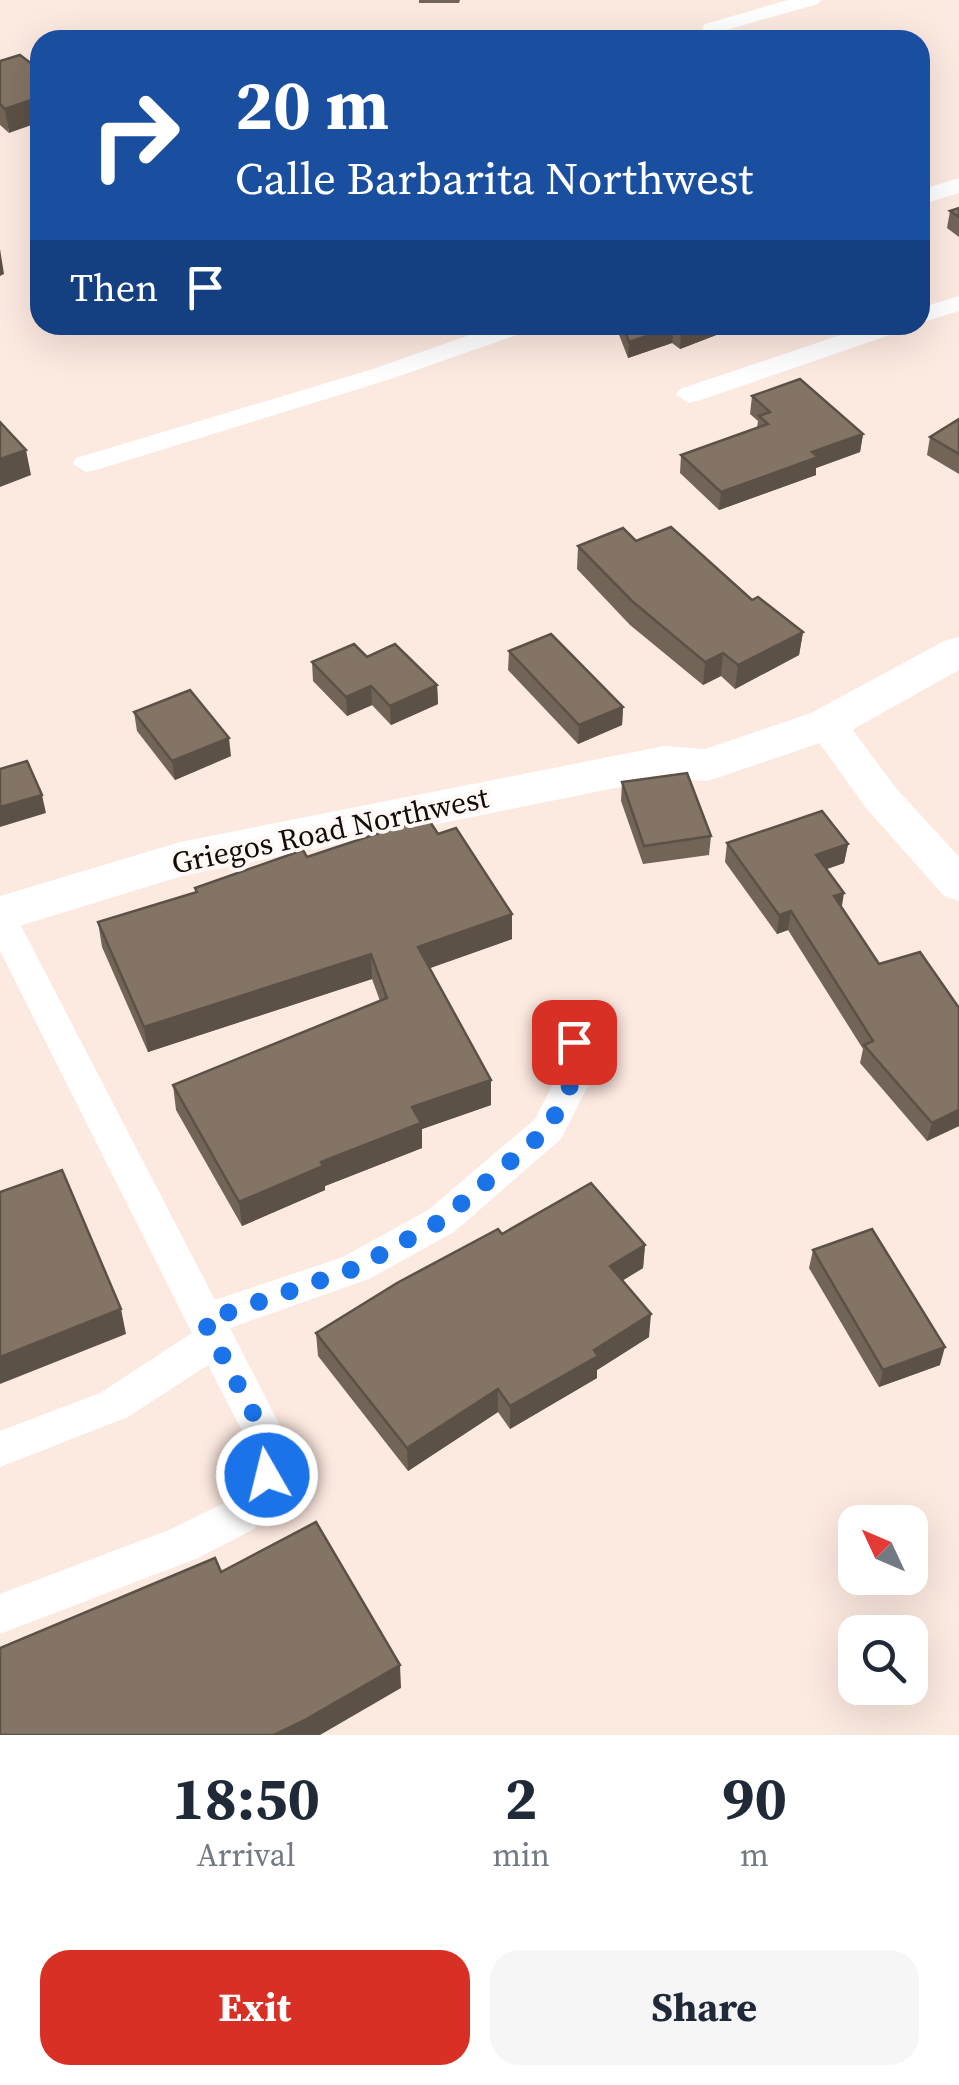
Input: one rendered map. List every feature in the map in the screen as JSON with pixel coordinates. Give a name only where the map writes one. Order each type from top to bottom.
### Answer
[{"type":"main road","name":"Griegos Road Northwest","points":[[818,713],[959,625]]},
{"type":"main road","name":"Griegos Road Northwest","points":[[0,916],[180,859],[664,762],[706,764],[959,651]]},
{"type":"street","points":[[712,28],[811,0]]},
{"type":"street","points":[[930,195],[959,185]]},
{"type":"street","points":[[930,313],[959,303]]},
{"type":"street","points":[[86,464],[382,374],[493,335]]},
{"type":"street","points":[[689,395],[842,335]]},
{"type":"street","points":[[818,713],[881,798],[959,885]]},
{"type":"street","points":[[0,916],[261,1428],[267,1475],[239,1516],[183,1544],[0,1614]]},
{"type":"street","points":[[0,1450],[114,1405],[209,1330],[356,1268],[441,1221],[548,1129],[582,1062],[566,1022]]},
{"type":"building","points":[[20,55],[30,62],[30,100],[5,109],[0,104],[0,61]]},
{"type":"building","points":[[627,335],[650,335],[629,342]]},
{"type":"building","points":[[800,379],[863,434],[812,452],[818,457],[721,492],[681,455],[768,424],[759,416],[770,412],[752,396]]},
{"type":"building","points":[[959,419],[959,454],[930,437]]},
{"type":"building","points":[[0,422],[26,450],[0,459]]},
{"type":"building","points":[[671,527],[752,600],[758,597],[803,632],[738,665],[723,653],[705,662],[632,601],[578,546],[623,528],[636,541]]},
{"type":"building","points":[[551,634],[623,707],[579,725],[509,651]]},
{"type":"building","points":[[354,644],[367,657],[395,644],[437,685],[390,706],[371,686],[346,697],[312,662]]},
{"type":"building","points":[[190,690],[229,738],[172,761],[134,712]]},
{"type":"building","points":[[27,761],[42,795],[0,807],[0,769]]},
{"type":"building","points":[[687,773],[711,836],[644,846],[622,782]]},
{"type":"building","points":[[822,811],[848,844],[816,855],[844,893],[834,896],[879,964],[920,952],[959,1008],[959,1110],[932,1123],[864,1045],[873,1041],[791,911],[779,915],[727,843]]},
{"type":"building","points":[[427,817],[438,834],[456,828],[512,914],[418,947],[491,1080],[412,1107],[421,1123],[321,1162],[323,1166],[239,1202],[173,1085],[387,998],[371,954],[144,1027],[98,922],[197,892],[195,888],[303,850],[307,857]]},
{"type":"building","points":[[62,1170],[121,1309],[0,1357],[0,1192]]},
{"type":"building","points":[[591,1183],[645,1245],[610,1266],[651,1314],[594,1350],[598,1356],[510,1406],[498,1389],[407,1448],[316,1333],[397,1283],[498,1229],[502,1234]]},
{"type":"building","points":[[872,1229],[945,1347],[883,1370],[813,1250]]},
{"type":"building","points":[[316,1522],[400,1665],[274,1735],[0,1735],[0,1648],[215,1558],[221,1572]]},
{"type":"route","points":[[267,1475],[261,1428],[204,1321],[356,1268],[441,1221],[548,1129],[582,1062],[574,1042]]}]
